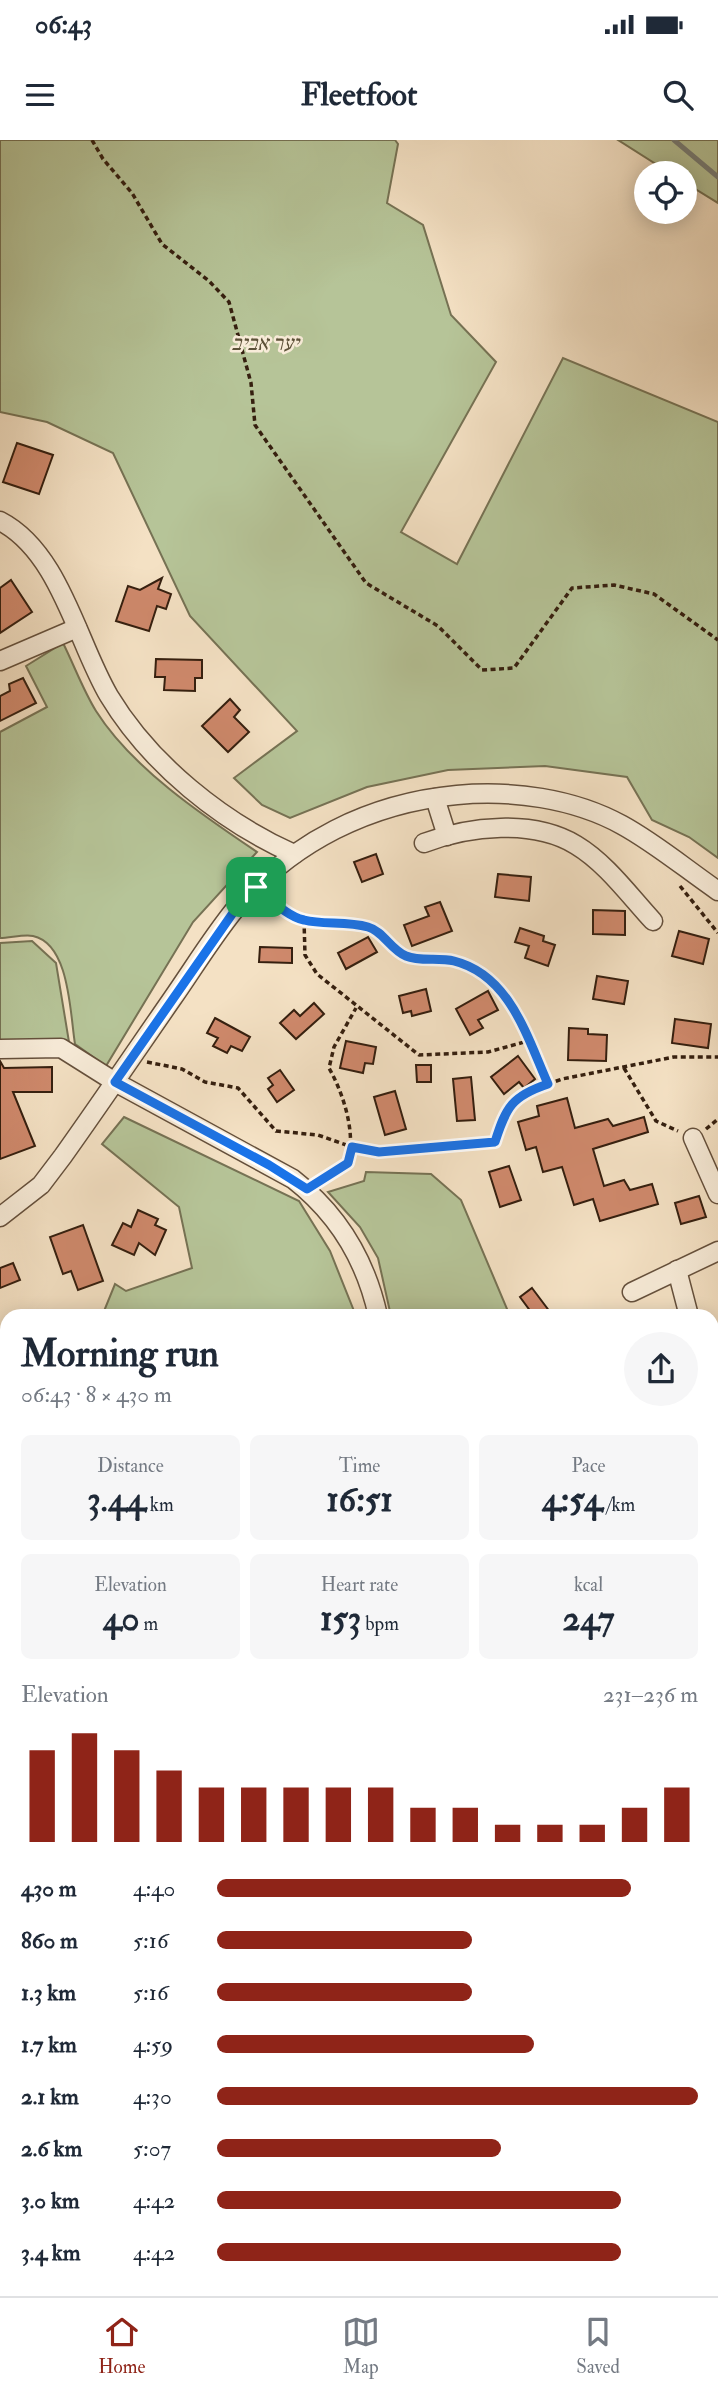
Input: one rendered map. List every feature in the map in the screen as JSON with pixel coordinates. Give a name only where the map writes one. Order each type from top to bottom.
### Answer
[{"type":"street","points":[[0,521],[20,536],[34,552],[66,602],[110,698],[148,748],[197,793],[230,818],[264,841],[294,854]]},
{"type":"street","points":[[0,662],[77,628]]},
{"type":"street","points":[[0,1217],[41,1185],[235,910],[256,887],[294,854],[332,830],[367,815],[435,798],[479,793],[523,796],[591,812],[622,825],[718,891]]},
{"type":"street","points":[[435,798],[447,836]]},
{"type":"street","points":[[424,843],[447,836],[511,828],[574,844],[603,866],[653,921]]},
{"type":"street","points":[[0,1049],[61,1048],[115,1082],[269,1165],[307,1189],[332,1215],[347,1236],[369,1283],[376,1309]]},
{"type":"street","points":[[693,1138],[718,1194]]},
{"type":"street","points":[[632,1292],[718,1251]]},
{"type":"street","points":[[677,1270],[687,1309]]},
{"type":"path","points":[[92,140],[103,159],[132,193],[162,244],[209,281],[229,302],[251,383],[255,425],[366,583],[438,626],[482,670],[514,668],[572,588],[614,585],[654,594],[718,640]]},
{"type":"path","points":[[677,881],[718,933]]},
{"type":"path","points":[[256,887],[288,912],[304,920],[337,921],[372,928],[407,957],[454,961],[484,974],[503,991],[548,1084]]},
{"type":"path","points":[[304,920],[305,955],[317,974],[356,1008],[419,1055],[488,1052],[529,1041]]},
{"type":"path","points":[[307,1189],[348,1163],[352,1147],[340,1088],[329,1068],[334,1047],[356,1008]]},
{"type":"path","points":[[131,1059],[182,1069],[205,1082],[238,1088],[276,1131],[318,1135],[352,1147],[379,1152],[495,1142],[502,1120],[513,1100],[548,1084],[674,1056],[718,1057]]},
{"type":"path","points":[[623,1067],[656,1121],[693,1138]]},
{"type":"green space","name":"יער אביב","points":[[0,140],[395,140],[398,144],[387,203],[423,225],[451,315],[496,362],[401,532],[457,564],[563,358],[718,422],[718,858],[689,837],[652,820],[627,777],[545,766],[448,770],[367,787],[290,818],[262,805],[234,778],[297,731],[190,616],[113,453],[47,422],[0,412]]},
{"type":"green space","points":[[618,140],[718,140],[718,203],[697,190],[697,161],[651,161]]},
{"type":"green space","points":[[63,643],[96,711],[129,752],[169,789],[257,852],[193,922],[106,1066],[75,1044],[66,982],[54,952],[45,942],[33,936],[0,938],[0,732],[47,707],[26,666]]},
{"type":"green space","points":[[32,941],[56,963],[69,1042],[0,1042],[0,943]]},
{"type":"green space","points":[[124,1117],[299,1201],[330,1251],[353,1309],[105,1309],[115,1284],[126,1291],[192,1268],[179,1207],[102,1144]]},
{"type":"green space","points":[[366,1172],[431,1174],[461,1200],[507,1309],[389,1309],[378,1258],[360,1227],[328,1192],[364,1181]]},
{"type":"building","points":[[17,443],[53,455],[39,494],[3,482]]},
{"type":"building","points":[[162,578],[158,589],[171,594],[166,609],[157,606],[149,631],[116,621],[128,586],[140,590]]},
{"type":"building","points":[[11,580],[32,612],[0,633],[0,588]]},
{"type":"building","points":[[156,659],[202,660],[202,678],[195,678],[195,691],[164,690],[165,677],[155,677]]},
{"type":"building","points":[[23,678],[36,703],[0,721],[0,696],[10,691],[9,684]]},
{"type":"building","points":[[230,699],[240,710],[234,717],[249,732],[228,752],[202,726]]},
{"type":"building","points":[[376,854],[383,874],[362,882],[354,862]]},
{"type":"building","points":[[498,874],[531,877],[529,901],[495,897]]},
{"type":"building","points":[[440,902],[452,931],[412,946],[404,925],[429,916],[425,907]]},
{"type":"building","points":[[593,910],[625,911],[625,935],[593,934]]},
{"type":"building","points":[[520,928],[544,936],[543,941],[555,945],[548,966],[525,958],[529,946],[515,942]]},
{"type":"building","points":[[679,931],[709,939],[703,964],[672,956]]},
{"type":"building","points":[[368,937],[377,952],[346,969],[338,953]]},
{"type":"building","points":[[260,947],[292,948],[292,963],[259,962]]},
{"type":"building","points":[[597,976],[628,981],[624,1004],[593,999]]},
{"type":"building","points":[[426,989],[431,1011],[412,1016],[411,1011],[403,1013],[399,996]]},
{"type":"building","points":[[488,991],[498,1010],[478,1020],[483,1028],[470,1035],[456,1009]]},
{"type":"building","points":[[314,1003],[324,1014],[296,1039],[280,1023],[294,1010],[300,1016]]},
{"type":"building","points":[[215,1018],[250,1037],[242,1051],[231,1046],[227,1053],[213,1046],[218,1038],[207,1033]]},
{"type":"building","points":[[675,1019],[711,1024],[708,1048],[672,1043]]},
{"type":"building","points":[[569,1028],[588,1029],[588,1034],[607,1035],[606,1061],[568,1060]]},
{"type":"building","points":[[346,1041],[376,1047],[373,1064],[365,1063],[363,1073],[340,1068]]},
{"type":"building","points":[[518,1056],[535,1079],[524,1088],[519,1082],[504,1094],[491,1077]]},
{"type":"building","points":[[0,1061],[4,1068],[52,1067],[52,1092],[13,1092],[35,1146],[0,1159]]},
{"type":"building","points":[[416,1065],[431,1065],[431,1082],[417,1082]]},
{"type":"building","points":[[280,1070],[294,1090],[277,1102],[268,1089],[273,1085],[268,1078]]},
{"type":"building","points":[[471,1077],[475,1120],[457,1121],[453,1079]]},
{"type":"building","points":[[395,1091],[406,1129],[385,1135],[374,1097]]},
{"type":"building","points":[[567,1098],[575,1128],[608,1119],[613,1126],[644,1117],[648,1132],[593,1149],[604,1186],[624,1180],[630,1190],[652,1184],[658,1204],[600,1221],[593,1199],[574,1205],[562,1167],[543,1172],[536,1147],[526,1150],[518,1122],[539,1116],[537,1106]]},
{"type":"building","points":[[509,1166],[521,1200],[500,1207],[489,1172]]},
{"type":"building","points":[[699,1196],[706,1217],[681,1224],[675,1203]]},
{"type":"building","points":[[138,1210],[158,1219],[155,1225],[166,1230],[155,1255],[139,1243],[134,1255],[112,1245],[123,1223],[131,1227]]},
{"type":"building","points":[[83,1225],[103,1281],[78,1290],[71,1271],[63,1274],[50,1237]]},
{"type":"building","points":[[13,1263],[20,1280],[0,1288],[0,1268]]},
{"type":"building","points":[[532,1288],[548,1309],[529,1309],[520,1297]]},
{"type":"waterway","points":[[674,140],[718,177]]},
{"type":"route","points":[[256,887],[288,912],[304,920],[337,921],[372,928],[407,957],[454,961],[484,974],[503,991],[521,1022],[548,1084],[513,1100],[502,1120],[495,1142],[379,1152],[352,1147],[348,1163],[307,1189],[269,1165],[115,1082],[235,910],[256,887]]}]
